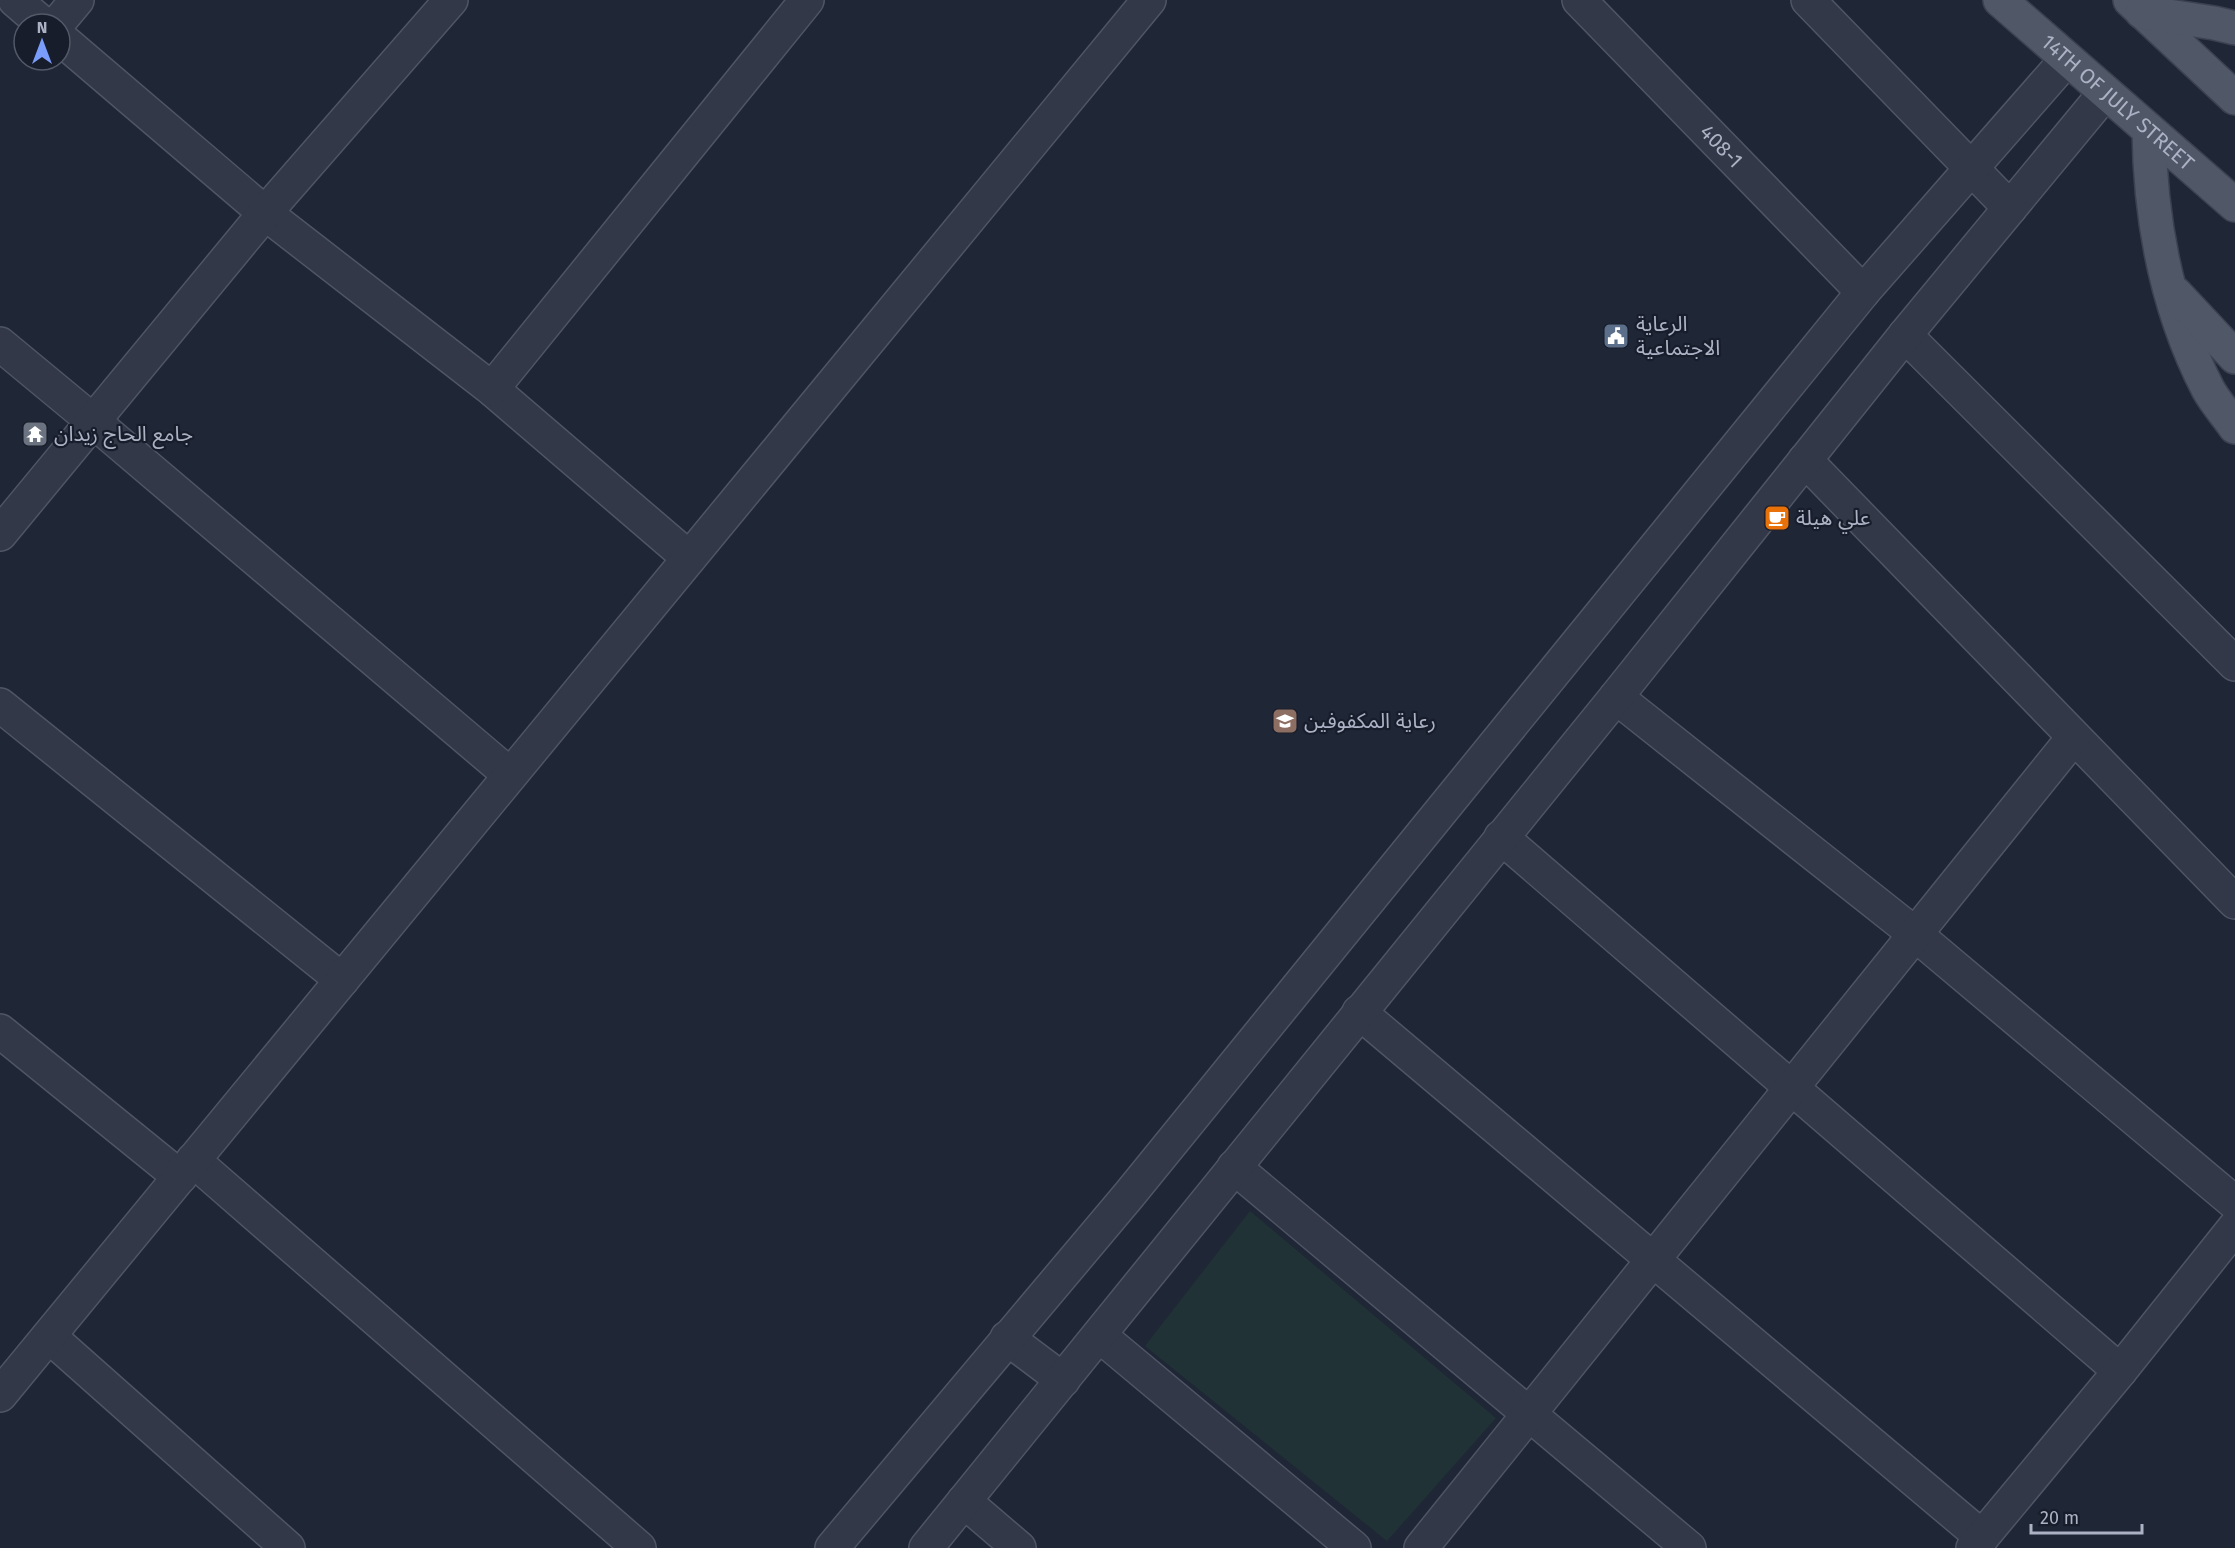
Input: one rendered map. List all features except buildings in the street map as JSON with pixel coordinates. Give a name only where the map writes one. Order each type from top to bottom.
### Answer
[{"type":"main road","name":"14TH OF JULY STREET","points":[[2000,0],[2235,205]]},
{"type":"main road","points":[[2136,6],[2235,28]]},
{"type":"main road","points":[[2136,6],[2235,98]]},
{"type":"main road","points":[[2149,130],[2149,170],[2153,209],[2169,286],[2179,320],[2209,391],[2235,427]]},
{"type":"main road","points":[[2169,286],[2235,357]]},
{"type":"street","points":[[15,0],[30,12]]},
{"type":"street","points":[[67,12],[77,0]]},
{"type":"street","points":[[0,534],[265,213],[451,0]]},
{"type":"street","points":[[492,389],[807,0]]},
{"type":"street","points":[[0,1395],[1149,0]]},
{"type":"street","name":"408-1","points":[[1579,0],[1863,292]]},
{"type":"street","points":[[1808,0],[2010,208]]},
{"type":"street","points":[[72,48],[265,213],[492,389],[689,558]]},
{"type":"street","points":[[832,1548],[1129,1195],[1863,292],[2067,59]]},
{"type":"street","points":[[926,1548],[1616,697],[1905,335],[2105,93]]},
{"type":"street","points":[[1905,335],[2235,664]]},
{"type":"street","points":[[0,344],[510,775]]},
{"type":"street","points":[[1805,460],[2235,902]]},
{"type":"street","points":[[1616,697],[1915,934],[2235,1203]]},
{"type":"street","points":[[0,705],[342,980]]},
{"type":"street","points":[[1421,1548],[2074,737]]},
{"type":"street","points":[[1501,837],[1790,1089],[2120,1371]]},
{"type":"street","points":[[1359,1012],[1653,1260],[1978,1543],[2235,1227]]},
{"type":"street","points":[[0,1031],[187,1168],[639,1548]]},
{"type":"street","points":[[1234,1167],[1689,1548]]},
{"type":"street","points":[[1099,1335],[1354,1548]]},
{"type":"street","points":[[49,1336],[288,1548]]},
{"type":"street","points":[[1007,1338],[1063,1380]]},
{"type":"street","points":[[964,1502],[1019,1548]]},
{"type":"shaded area","points":[[1250,1211],[1496,1418],[1387,1541],[1145,1346]]},
{"type":"place","name":"الرعاية الاجتماعية","points":[[1616,336]]},
{"type":"place","name":"جامع الحاج زيدان","points":[[35,434]]},
{"type":"place","name":"علي هيلة","points":[[1777,518]]},
{"type":"place","name":"رعاية المكفوفين","points":[[1285,721]]}]
